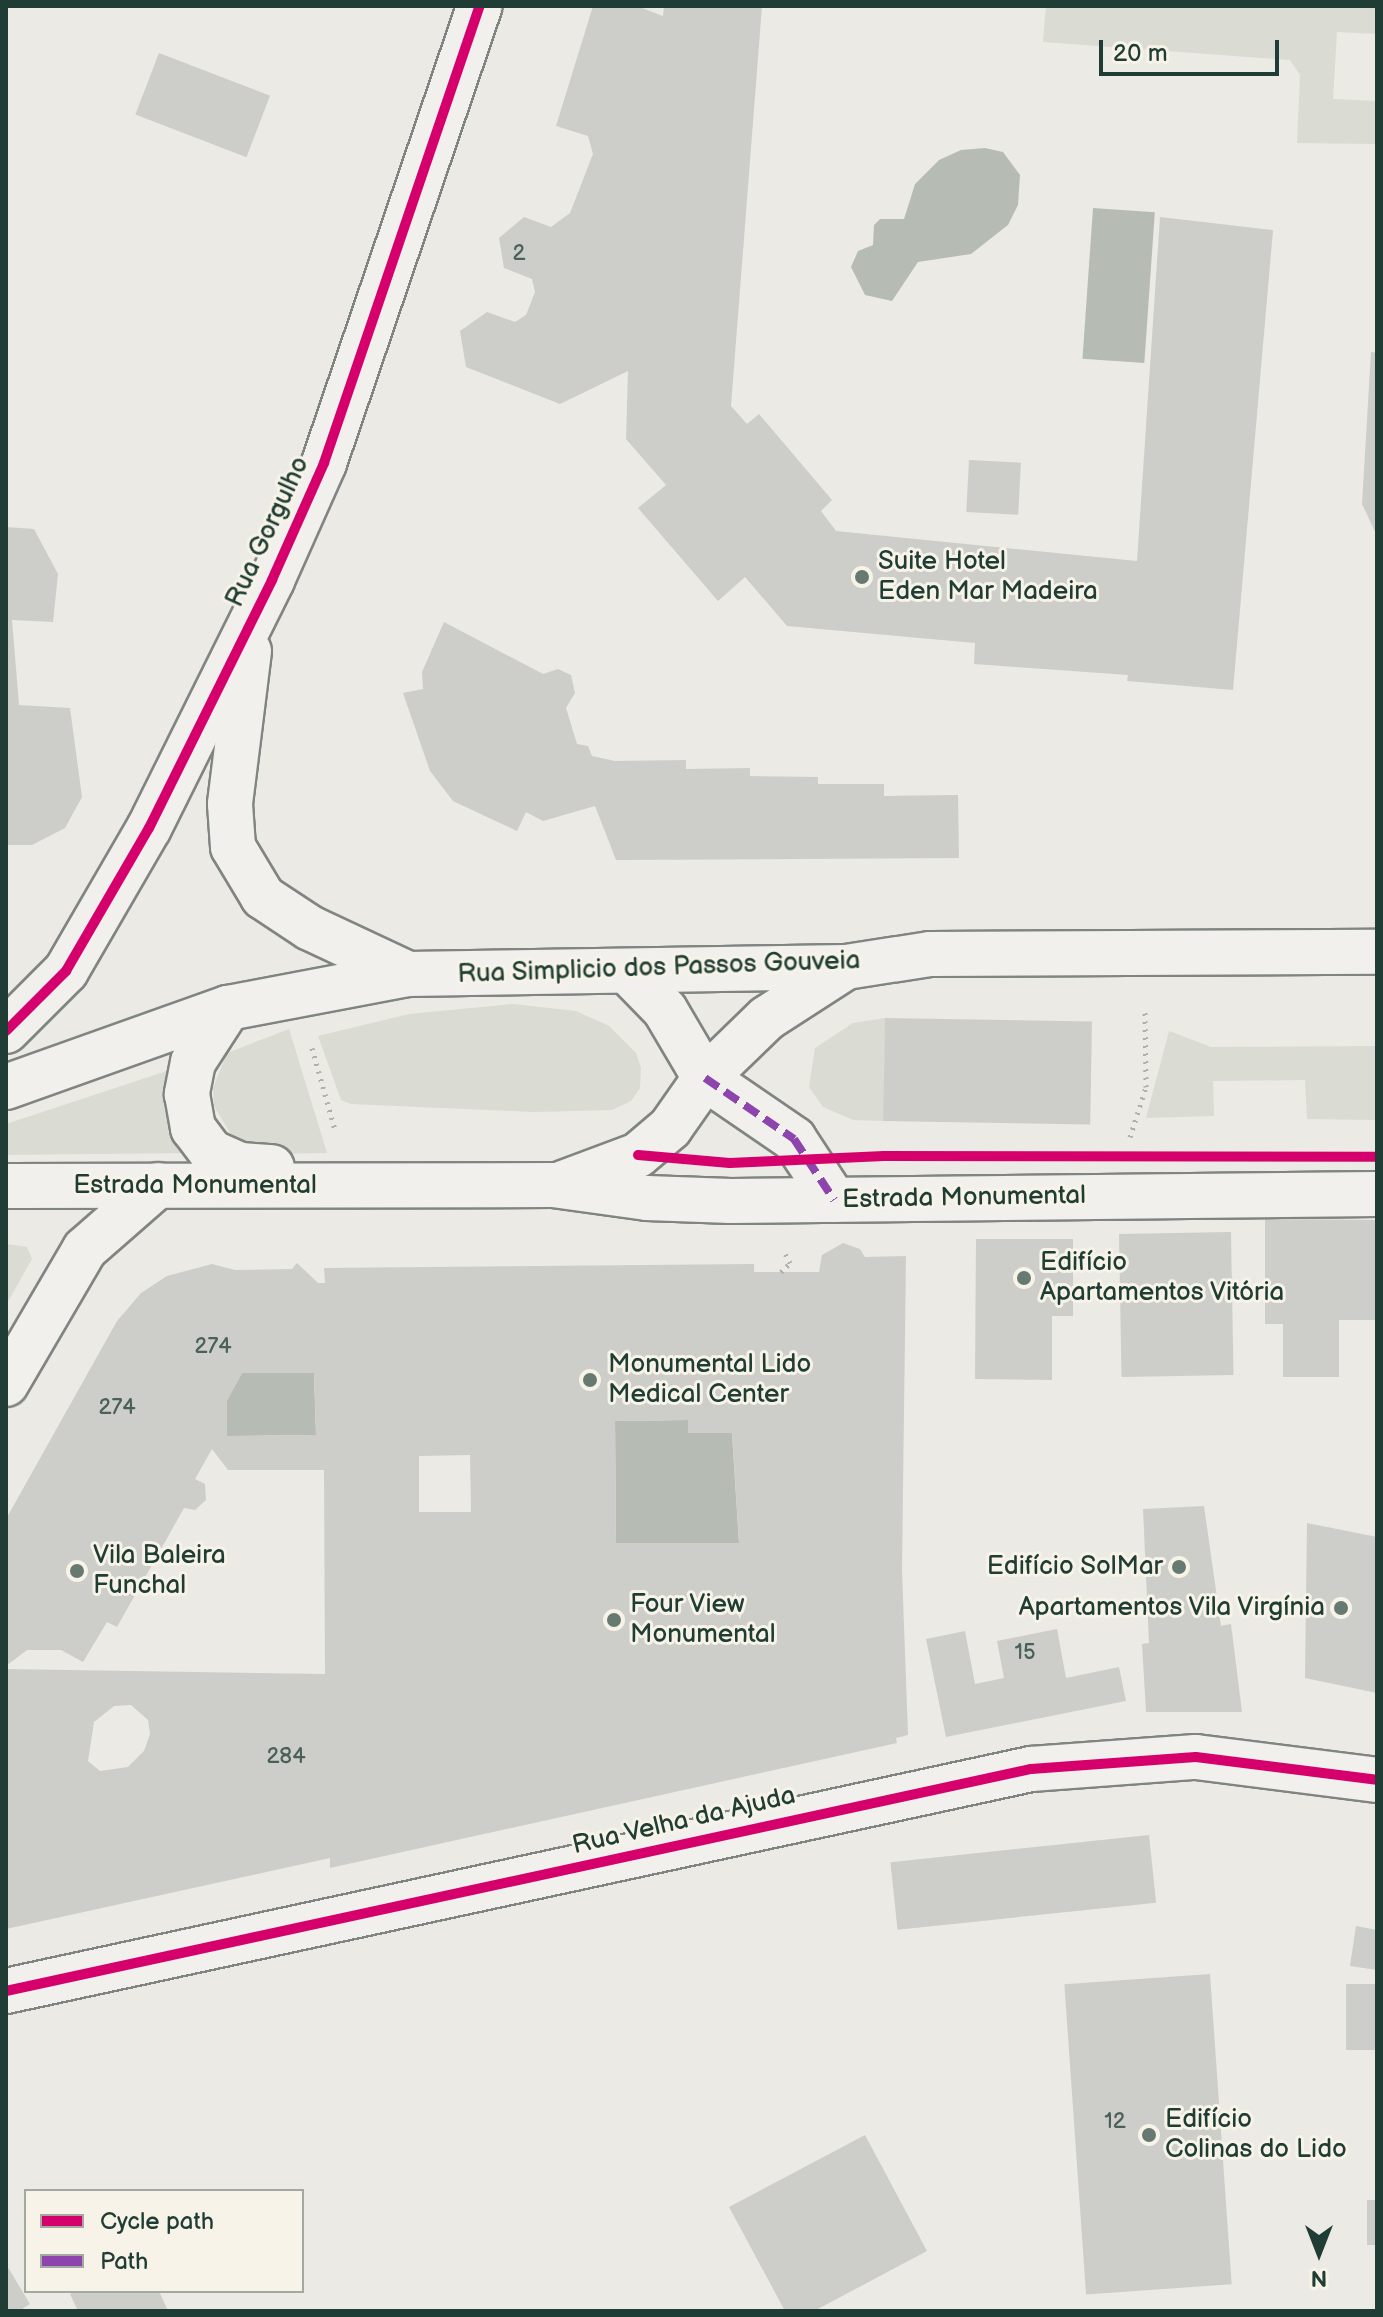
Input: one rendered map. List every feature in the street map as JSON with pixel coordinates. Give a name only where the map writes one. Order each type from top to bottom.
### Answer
[{"type":"street","name":"Rua Gorgulho","points":[[6,1031],[66,971],[149,828],[255,613],[324,463],[480,6]]},
{"type":"street","name":"Rua Gorgulho","points":[[255,613],[230,804],[233,847],[263,897],[310,928],[408,974]]},
{"type":"street","name":"Rua Simplicio dos Passos Gouveia","points":[[6,1087],[228,1008],[408,974],[629,973],[846,967],[930,954],[1377,952]]},
{"type":"street","name":"Estrada Monumental","points":[[553,1185],[638,1155],[670,1128],[705,1078],[767,1018],[846,967]]},
{"type":"street","points":[[629,973],[665,1010],[705,1078],[794,1139],[834,1200]]},
{"type":"street","name":"Estrada Monumental","points":[[228,1008],[193,1062],[187,1094],[193,1128],[211,1152],[240,1165],[341,1171],[385,1183]]},
{"type":"street","points":[[6,1384],[85,1249],[158,1185]]},
{"type":"street","name":"Estrada Monumental","points":[[6,1186],[553,1185],[647,1198],[834,1200],[1377,1194]]},
{"type":"street","name":"Rua Velha da Ajuda","points":[[6,1991],[1031,1769],[1196,1757],[1377,1780]]},
{"type":"path","points":[[1130,1137],[1146,1087],[1145,1012]]},
{"type":"path","points":[[310,1043],[336,1134]]},
{"type":"path","points":[[781,1272],[790,1263],[786,1254]]},
{"type":"shaded area","points":[[1046,6],[1377,6],[1377,34],[1337,32],[1333,99],[1377,101],[1377,144],[1297,143],[1300,75],[1290,60],[1043,42]]},
{"type":"shaded area","points":[[985,148],[1003,152],[1020,175],[1018,205],[1008,225],[971,254],[918,262],[892,301],[865,295],[851,267],[858,251],[873,245],[874,225],[880,219],[904,219],[915,184],[939,160],[961,150]]},
{"type":"shaded area","points":[[1093,208],[1155,212],[1144,363],[1082,359]]},
{"type":"shaded area","points":[[513,1004],[576,1011],[609,1026],[636,1053],[641,1068],[640,1088],[631,1101],[612,1110],[534,1112],[351,1104],[341,1100],[318,1036],[409,1014]]},
{"type":"shaded area","points":[[885,1018],[884,1121],[853,1120],[823,1107],[809,1087],[815,1048],[853,1023]]},
{"type":"shaded area","points":[[289,1029],[327,1153],[266,1154],[233,1138],[214,1106],[213,1088],[227,1053]]},
{"type":"shaded area","points":[[1169,1031],[1211,1047],[1377,1046],[1377,1120],[1307,1119],[1305,1080],[1213,1081],[1214,1116],[1146,1118]]},
{"type":"shaded area","points":[[170,1070],[188,1153],[6,1155],[6,1124]]},
{"type":"shaded area","points":[[6,1244],[27,1247],[32,1259],[6,1305]]},
{"type":"shaded area","points":[[242,1373],[314,1373],[316,1435],[227,1436],[227,1400]]},
{"type":"shaded area","points":[[688,1420],[688,1433],[732,1433],[739,1543],[616,1543],[615,1421]]},
{"type":"building","points":[[593,6],[637,6],[663,16],[664,6],[762,6],[731,406],[747,424],[759,414],[832,500],[821,511],[836,531],[1137,561],[1160,217],[1273,230],[1233,690],[1127,681],[1128,675],[974,664],[975,643],[787,626],[745,577],[718,601],[638,508],[666,485],[626,439],[628,371],[560,404],[466,367],[460,331],[487,312],[515,322],[526,315],[535,292],[532,279],[504,268],[499,238],[524,217],[551,227],[570,213],[593,154],[588,136],[556,126]]},
{"type":"building","points":[[159,53],[270,96],[246,157],[135,115]]},
{"type":"building","points":[[1371,352],[1377,353],[1377,536],[1362,504]]},
{"type":"building","points":[[969,460],[1021,463],[1018,515],[966,512]]},
{"type":"building","points":[[6,527],[34,529],[58,574],[53,622],[12,620],[19,705],[70,708],[82,797],[65,828],[32,845],[6,845]]},
{"type":"building","points":[[444,622],[543,674],[558,669],[571,675],[575,693],[566,708],[577,744],[588,746],[592,756],[615,761],[686,760],[686,769],[750,768],[750,776],[818,777],[818,784],[884,784],[884,796],[958,795],[959,858],[616,860],[595,806],[543,821],[526,812],[517,831],[453,801],[430,771],[403,693],[423,689],[422,672]]},
{"type":"building","points":[[885,1018],[1092,1022],[1090,1125],[883,1121]]},
{"type":"building","points":[[1265,1219],[1377,1220],[1377,1320],[1339,1320],[1339,1377],[1283,1377],[1283,1324],[1265,1324]]},
{"type":"building","points":[[1231,1232],[1233,1375],[1122,1377],[1119,1234]]},
{"type":"building","name":"Edifício Apartamentos Vitória","points":[[976,1239],[1073,1239],[1073,1316],[1052,1316],[1052,1380],[975,1379]]},
{"type":"building","name":"Four View Monumental","points":[[843,1243],[860,1249],[865,1257],[906,1256],[902,1570],[908,1735],[896,1738],[897,1743],[330,1868],[330,1858],[6,1929],[6,1669],[325,1674],[324,1470],[228,1470],[212,1449],[195,1479],[205,1484],[206,1500],[195,1510],[184,1508],[117,1627],[107,1622],[83,1662],[61,1650],[27,1650],[6,1666],[6,1519],[117,1321],[141,1293],[167,1276],[212,1264],[235,1270],[292,1269],[297,1263],[318,1283],[325,1283],[324,1268],[754,1264],[754,1272],[819,1272],[822,1255]],"holes":[[[242,1373],[314,1373],[316,1435],[227,1436],[227,1400]],[[688,1420],[688,1433],[732,1433],[739,1543],[616,1543],[615,1421]],[[470,1455],[471,1512],[419,1512],[419,1456]],[[131,1705],[148,1720],[150,1734],[144,1751],[128,1767],[100,1771],[88,1761],[94,1722],[114,1706]]]},
{"type":"building","name":"Edifício SolMar","points":[[1204,1506],[1221,1626],[1231,1624],[1242,1712],[1146,1712],[1142,1644],[1149,1643],[1143,1509]]},
{"type":"building","name":"Apartamentos Vila Virgínia","points":[[1307,1523],[1377,1537],[1377,1693],[1305,1678]]},
{"type":"building","points":[[1057,1629],[1066,1678],[1119,1667],[1126,1701],[946,1737],[926,1639],[965,1631],[975,1684],[1004,1678],[997,1641]]},
{"type":"building","points":[[1149,1835],[1156,1903],[898,1930],[890,1862]]},
{"type":"building","points":[[1356,1926],[1377,1930],[1377,1970],[1350,1966]]},
{"type":"building","name":"Edifício Colinas do Lido","points":[[1210,1974],[1232,2284],[1086,2294],[1064,1984]]},
{"type":"building","points":[[1346,1984],[1377,1984],[1377,2050],[1346,2050]]},
{"type":"building","points":[[865,2135],[927,2251],[814,2311],[785,2311],[729,2207]]},
{"type":"building","points":[[1367,2200],[1377,2200],[1377,2245],[1367,2245]]},
{"type":"building","points":[[6,2264],[30,2304],[19,2311],[6,2311]]},
{"type":"building","points":[[160,2293],[168,2311],[78,2311],[70,2294]]},
{"type":"marked path","points":[[705,1078],[794,1139],[834,1200]]},
{"type":"cycle path","points":[[6,1031],[66,971],[149,828],[272,580],[324,463],[480,6]]},
{"type":"cycle path","points":[[638,1155],[730,1163],[884,1156],[1377,1157]]},
{"type":"cycle path","points":[[6,1991],[1031,1769],[1196,1757],[1377,1780]]},
{"type":"place","name":"Suite Hotel Eden Mar Madeira","points":[[862,577]]},
{"type":"place","name":"Edifício Apartamentos Vitória","points":[[1024,1278]]},
{"type":"place","name":"Monumental Lido Medical Center","points":[[590,1380]]},
{"type":"place","name":"Edifício SolMar","points":[[1179,1567]]},
{"type":"place","name":"Vila Baleira Funchal","points":[[77,1571]]},
{"type":"place","name":"Apartamentos Vila Virgínia","points":[[1341,1608]]},
{"type":"place","name":"Four View Monumental","points":[[614,1620]]},
{"type":"place","name":"Edifício Colinas do Lido","points":[[1149,2135]]}]
